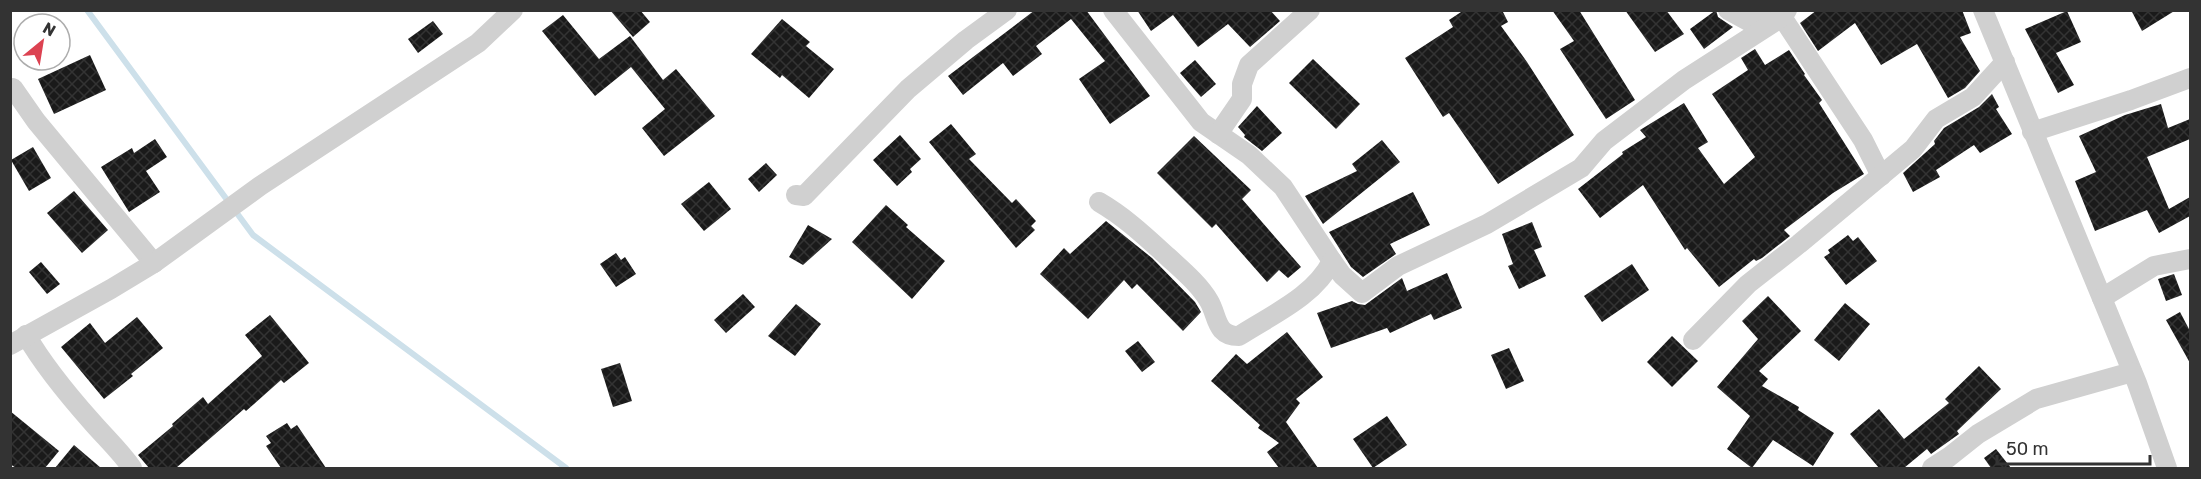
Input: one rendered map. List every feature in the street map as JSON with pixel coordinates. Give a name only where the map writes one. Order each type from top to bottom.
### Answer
[{"type":"street","points":[[132,468],[36,353],[18,340],[153,263],[260,186],[478,43],[513,10]]},
{"type":"street","points":[[796,195],[804,196],[849,147],[908,89],[966,40],[1007,10]]},
{"type":"street","points":[[1113,10],[1201,122],[1250,155],[1283,187],[1342,275],[1362,293],[1398,267],[1487,224],[1581,168],[1604,141],[1684,80],[1784,14]]},
{"type":"street","points":[[1218,134],[1242,99],[1242,84],[1249,65],[1310,10]]},
{"type":"street","points":[[1728,10],[1750,22],[1784,14]]},
{"type":"street","points":[[1983,10],[2103,298],[2167,468]]},
{"type":"street","points":[[1784,14],[1863,140],[1881,176]]},
{"type":"street","points":[[1694,340],[1748,284],[1913,149],[1936,119],[1973,97],[2005,62]]},
{"type":"street","points":[[2032,132],[2190,78]]},
{"type":"street","points":[[13,88],[36,121],[153,263]]},
{"type":"street","points":[[1099,202],[1122,216],[1190,278],[1209,302],[1221,329],[1230,336],[1239,336],[1312,289],[1325,274],[1332,261]]},
{"type":"street","points":[[2103,298],[2154,266],[2190,259]]},
{"type":"street","points":[[1932,468],[1978,434],[2036,399],[2132,372]]},
{"type":"building","points":[[610,10],[640,10],[650,22],[633,37]]},
{"type":"building","points":[[1035,10],[1086,10],[1150,96],[1110,124],[1079,79],[1105,61],[1071,19],[1036,46],[1042,54],[1013,76],[1003,63],[963,95],[948,76]]},
{"type":"building","points":[[1137,10],[1270,10],[1280,21],[1250,47],[1228,24],[1198,47],[1173,15],[1151,31]]},
{"type":"building","points":[[1464,10],[1502,10],[1508,22],[1501,26],[1574,135],[1498,184],[1449,113],[1443,117],[1405,58],[1453,27],[1449,20]]},
{"type":"building","points":[[1552,10],[1579,10],[1635,100],[1606,119],[1560,49],[1574,41]]},
{"type":"building","points":[[1625,10],[1666,10],[1684,34],[1655,52]]},
{"type":"building","points":[[1716,10],[1718,17],[1733,27],[1704,49],[1690,29]]},
{"type":"building","points":[[1817,10],[1962,10],[1971,33],[1960,37],[1980,71],[1965,88],[1948,98],[1917,44],[1881,65],[1855,23],[1818,51],[1800,23]]},
{"type":"building","points":[[2131,10],[2176,10],[2142,31]]},
{"type":"building","points":[[2067,11],[2081,42],[2056,53],[2074,85],[2058,93],[2025,29]]},
{"type":"building","points":[[563,15],[599,59],[630,36],[663,80],[676,69],[715,116],[664,156],[642,128],[665,109],[631,67],[595,96],[542,31]]},
{"type":"building","points":[[782,19],[810,42],[806,46],[834,69],[809,98],[782,75],[780,78],[751,54]]},
{"type":"building","points":[[433,21],[443,34],[418,53],[408,39]]},
{"type":"building","points":[[1755,49],[1765,65],[1789,50],[1822,100],[1819,103],[1864,174],[1833,193],[1784,230],[1790,236],[1762,258],[1756,261],[1754,259],[1719,287],[1687,248],[1685,250],[1643,185],[1600,218],[1578,189],[1623,154],[1622,152],[1646,137],[1640,130],[1684,103],[1708,142],[1698,148],[1724,184],[1755,157],[1712,94],[1748,70],[1741,58]]},
{"type":"building","points":[[90,55],[106,90],[54,114],[38,79],[53,72],[72,72],[72,63]]},
{"type":"building","points":[[1313,59],[1360,104],[1336,129],[1289,83]]},
{"type":"building","points":[[1195,60],[1216,84],[1201,97],[1180,73]]},
{"type":"building","points":[[1992,94],[1999,107],[1996,109],[2012,134],[1980,153],[1974,145],[1936,170],[1940,177],[1913,192],[1903,173],[1935,144],[1934,141],[1944,128],[1979,107]]},
{"type":"building","points":[[2161,104],[2168,128],[2190,119],[2190,139],[2147,157],[2169,209],[2190,197],[2190,216],[2159,233],[2147,210],[2095,231],[2075,181],[2096,172],[2079,136],[2125,115]]},
{"type":"building","points":[[1257,106],[1282,133],[1262,151],[1244,137],[1245,135],[1238,127]]},
{"type":"building","points":[[951,124],[976,154],[969,159],[1012,203],[1016,199],[1036,221],[1031,226],[1035,230],[1016,248],[929,142]]},
{"type":"building","points":[[900,135],[921,159],[910,169],[912,172],[897,186],[873,160]]},
{"type":"building","points":[[1194,136],[1251,190],[1242,199],[1301,267],[1288,278],[1279,270],[1267,282],[1216,224],[1212,228],[1157,173]]},
{"type":"building","points":[[155,139],[167,157],[146,171],[160,192],[129,212],[101,167],[132,148],[134,153]]},
{"type":"building","points":[[1382,140],[1400,162],[1323,224],[1305,196],[1357,171],[1352,164]]},
{"type":"building","points":[[33,147],[51,178],[29,191],[11,160]]},
{"type":"building","points":[[766,163],[777,175],[759,192],[748,179]]},
{"type":"building","points":[[709,182],[731,209],[704,231],[681,204]]},
{"type":"building","points":[[74,191],[108,230],[82,253],[47,213]]},
{"type":"building","points":[[1413,192],[1430,225],[1390,244],[1396,254],[1363,277],[1351,267],[1329,232]]},
{"type":"building","points":[[886,205],[908,225],[906,227],[945,261],[912,299],[852,242]]},
{"type":"building","points":[[1106,221],[1152,258],[1195,302],[1201,312],[1183,331],[1137,284],[1132,289],[1124,280],[1088,319],[1040,274],[1064,248],[1070,254]]},
{"type":"building","points":[[1532,222],[1542,247],[1534,250],[1546,276],[1519,289],[1508,266],[1513,264],[1502,234]]},
{"type":"building","points":[[808,225],[832,239],[803,265],[789,257]]},
{"type":"building","points":[[1848,235],[1853,241],[1858,237],[1877,261],[1846,285],[1824,257],[1830,253],[1828,250]]},
{"type":"building","points":[[616,253],[621,260],[625,257],[636,274],[616,287],[600,264]]},
{"type":"building","points":[[41,262],[60,284],[47,294],[29,272]]},
{"type":"building","points":[[1632,264],[1649,290],[1602,322],[1584,296]]},
{"type":"building","points":[[1447,273],[1462,308],[1434,320],[1431,314],[1390,333],[1387,328],[1331,348],[1317,313],[1352,301],[1365,305],[1402,278],[1407,291]]},
{"type":"building","points":[[2174,274],[2182,295],[2166,301],[2158,279]]},
{"type":"building","points":[[743,294],[755,307],[726,333],[714,320]]},
{"type":"building","points":[[1768,296],[1801,331],[1759,371],[1768,379],[1762,386],[1799,407],[1798,410],[1834,433],[1813,466],[1773,440],[1752,468],[1727,449],[1750,416],[1717,387],[1758,339],[1742,321]]},
{"type":"building","points":[[1845,303],[1870,324],[1839,361],[1814,340]]},
{"type":"building","points":[[796,304],[821,324],[795,356],[768,336]]},
{"type":"building","points":[[2180,312],[2190,331],[2190,363],[2166,320]]},
{"type":"building","points":[[270,315],[309,363],[284,383],[281,380],[246,411],[244,409],[176,468],[149,468],[138,455],[203,397],[208,404],[262,356],[245,335]]},
{"type":"building","points":[[137,317],[163,348],[104,399],[61,347],[90,323],[105,343]]},
{"type":"building","points":[[1287,332],[1323,377],[1296,399],[1300,403],[1286,422],[1318,468],[1279,468],[1267,452],[1279,443],[1258,428],[1260,425],[1211,381],[1236,354],[1247,364]]},
{"type":"building","points":[[1672,336],[1698,361],[1672,387],[1647,362]]},
{"type":"building","points":[[1138,341],[1155,362],[1142,372],[1125,351]]},
{"type":"building","points":[[1509,348],[1524,381],[1506,389],[1491,355]]},
{"type":"building","points":[[620,363],[632,401],[613,407],[601,369]]},
{"type":"building","points":[[1979,366],[2001,389],[1957,431],[1959,434],[1931,454],[1927,449],[1904,468],[1879,468],[1850,434],[1879,409],[1904,439],[1949,403],[1945,399]]},
{"type":"building","points":[[10,411],[59,451],[45,468],[16,468],[10,464]]},
{"type":"building","points":[[1387,416],[1407,445],[1373,468],[1353,439]]},
{"type":"building","points":[[287,423],[291,429],[297,425],[326,468],[281,468],[266,446],[271,443],[266,436]]},
{"type":"building","points":[[74,445],[101,468],[55,468]]},
{"type":"building","points":[[1996,449],[2011,468],[1991,468],[1984,458]]},
{"type":"waterway","points":[[87,10],[253,235],[566,468]]}]
